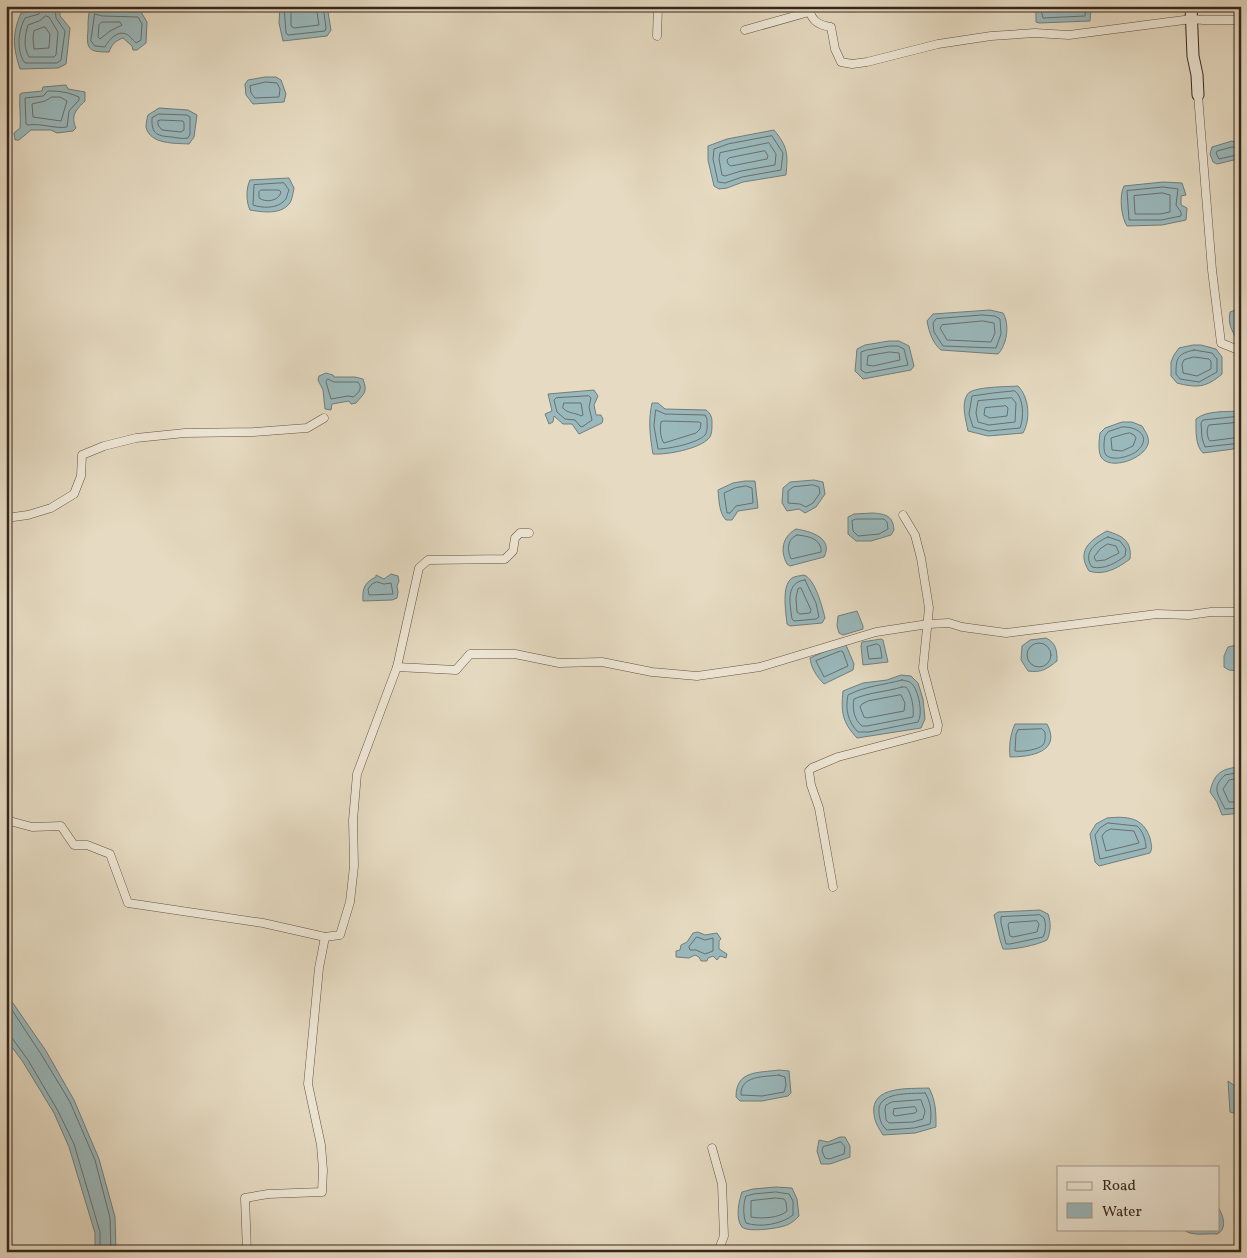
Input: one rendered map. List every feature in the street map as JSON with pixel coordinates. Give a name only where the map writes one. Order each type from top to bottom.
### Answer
[{"type":"street","points":[[657,36],[658,6]]},
{"type":"street","points":[[1191,6],[1193,56],[1197,75],[1212,270],[1221,343],[1241,351]]},
{"type":"street","points":[[745,30],[809,9],[811,17],[820,25],[831,27],[835,49],[841,62],[852,64],[938,44],[991,36],[1035,33],[1070,35],[1192,18],[1203,20],[1241,20]]},
{"type":"street","points":[[6,518],[28,515],[52,508],[74,494],[81,476],[82,455],[104,446],[136,438],[186,433],[253,432],[307,428],[324,418]]},
{"type":"street","points":[[833,887],[819,808],[811,785],[809,771],[838,757],[937,731],[938,725],[923,668],[929,608],[921,558],[915,535],[903,515]]},
{"type":"street","points":[[6,820],[32,827],[61,826],[74,845],[87,845],[110,854],[128,903],[263,923],[325,937],[340,935],[350,902],[354,866],[353,820],[357,774],[397,667],[419,568],[428,560],[505,560],[514,551],[515,538],[520,533],[529,533]]},
{"type":"street","points":[[397,667],[456,670],[470,654],[515,654],[559,664],[602,662],[652,672],[697,676],[760,667],[876,632],[928,624],[949,622],[962,627],[1006,633],[1157,614],[1189,615],[1211,612],[1241,612]]},
{"type":"street","points":[[247,1252],[245,1198],[268,1194],[322,1192],[321,1145],[308,1084],[319,968],[325,937]]},
{"type":"street","points":[[712,1148],[722,1184],[724,1236],[718,1252]]},
{"type":"water","points":[[37,6],[60,6],[60,16],[70,28],[66,64],[58,68],[20,69],[14,41],[16,28],[21,13],[34,11]]},
{"type":"water","points":[[91,6],[99,6],[101,11],[141,12],[147,22],[146,43],[137,50],[133,50],[132,46],[123,38],[114,43],[109,52],[90,48],[88,46],[88,18]]},
{"type":"water","points":[[280,6],[327,6],[331,30],[327,36],[283,41],[279,23]]},
{"type":"water","points":[[1036,6],[1091,6],[1090,21],[1039,23],[1036,22]]},
{"type":"water","points":[[276,77],[281,80],[286,94],[284,102],[253,104],[246,95],[245,84],[248,80]]},
{"type":"water","points":[[66,85],[68,89],[85,92],[85,101],[74,116],[76,128],[73,131],[57,133],[51,130],[31,130],[19,140],[15,140],[14,133],[20,128],[20,94],[42,91],[43,87]]},
{"type":"water","points":[[159,108],[188,110],[197,115],[194,137],[189,144],[164,142],[148,133],[146,127],[148,115]]},
{"type":"water","points":[[774,130],[786,151],[786,175],[743,182],[727,188],[719,189],[714,186],[708,160],[708,146],[727,139]]},
{"type":"water","points":[[1232,141],[1241,144],[1241,157],[1217,164],[1213,162],[1210,154],[1212,147]]},
{"type":"water","points":[[289,178],[294,188],[289,204],[281,210],[271,212],[250,210],[247,195],[250,180]]},
{"type":"water","points":[[1163,182],[1182,183],[1186,195],[1181,196],[1181,205],[1187,208],[1186,220],[1162,225],[1127,226],[1121,206],[1124,186]]},
{"type":"water","points":[[1241,308],[1241,339],[1237,339],[1230,326],[1229,316],[1230,312]]},
{"type":"water","points":[[990,310],[1003,313],[1007,328],[1004,345],[998,354],[941,350],[930,333],[927,321],[933,314]]},
{"type":"water","points":[[899,341],[909,346],[914,366],[911,370],[863,379],[855,371],[857,349],[865,345]]},
{"type":"water","points":[[1193,345],[1216,349],[1222,357],[1222,374],[1201,386],[1177,383],[1171,376],[1171,362],[1174,355],[1179,348]]},
{"type":"water","points":[[326,373],[334,377],[363,379],[364,392],[356,403],[351,404],[349,401],[332,404],[331,410],[325,409],[323,390],[318,380],[319,376]]},
{"type":"water","points":[[1018,386],[1025,396],[1028,408],[1026,427],[1023,433],[988,436],[968,431],[964,403],[970,392],[982,388]]},
{"type":"water","points":[[594,390],[598,396],[594,405],[596,415],[601,415],[602,423],[579,434],[572,424],[563,424],[554,416],[553,422],[549,424],[545,414],[552,411],[548,394]]},
{"type":"water","points":[[652,403],[658,403],[665,409],[706,410],[712,419],[710,437],[705,442],[691,448],[653,454],[650,428]]},
{"type":"water","points":[[1241,411],[1241,448],[1203,453],[1197,442],[1196,419],[1211,413]]},
{"type":"water","points":[[1122,422],[1132,422],[1142,426],[1148,437],[1148,444],[1134,458],[1119,463],[1105,461],[1099,452],[1100,433],[1105,428]]},
{"type":"water","points":[[814,480],[823,482],[825,494],[816,507],[805,513],[799,509],[787,511],[782,503],[783,488],[790,482]]},
{"type":"water","points":[[755,481],[758,508],[738,511],[732,520],[726,520],[721,510],[718,490],[733,483]]},
{"type":"water","points":[[873,513],[885,515],[890,519],[894,530],[891,535],[871,541],[856,541],[848,534],[848,517],[854,514]]},
{"type":"water","points":[[796,529],[814,534],[823,540],[826,545],[824,557],[790,566],[787,564],[783,554],[785,540]]},
{"type":"water","points":[[1107,531],[1125,540],[1130,548],[1130,559],[1105,572],[1089,571],[1085,564],[1084,552],[1090,542]]},
{"type":"water","points":[[391,574],[398,576],[397,598],[392,600],[363,601],[363,592],[369,581],[376,577],[376,575],[384,579]]},
{"type":"water","points":[[804,575],[815,587],[825,618],[822,623],[790,626],[787,624],[786,587],[792,578]]},
{"type":"water","points":[[857,611],[863,629],[843,635],[839,633],[837,626],[838,616]]},
{"type":"water","points":[[1046,638],[1055,647],[1057,661],[1044,670],[1028,671],[1021,660],[1022,646],[1030,640]]},
{"type":"water","points":[[883,640],[888,662],[863,665],[862,642]]},
{"type":"water","points":[[1241,644],[1241,671],[1229,670],[1224,667],[1224,656],[1228,647]]},
{"type":"water","points":[[846,645],[854,664],[853,670],[824,684],[815,672],[810,658],[835,647]]},
{"type":"water","points":[[901,675],[911,676],[918,683],[923,699],[925,719],[921,728],[857,738],[845,722],[842,705],[843,691],[863,683],[887,680]]},
{"type":"water","points":[[1015,724],[1047,724],[1051,733],[1047,747],[1034,754],[1010,757],[1010,740]]},
{"type":"water","points":[[1241,767],[1241,813],[1222,815],[1217,802],[1210,792],[1214,780],[1224,770]]},
{"type":"water","points":[[1121,817],[1139,822],[1150,838],[1152,847],[1150,853],[1099,866],[1095,862],[1090,834],[1096,824],[1107,818]]},
{"type":"water","points":[[1040,910],[1048,914],[1049,917],[1050,930],[1047,940],[1025,947],[1003,949],[994,915],[998,912]]},
{"type":"water","points":[[698,932],[705,935],[717,933],[721,939],[719,941],[719,949],[727,954],[726,958],[720,956],[717,960],[713,956],[708,958],[707,961],[701,961],[695,955],[689,958],[676,957],[676,951],[680,950],[681,945],[687,942],[693,933]]},
{"type":"water","points":[[6,993],[46,1051],[74,1100],[99,1159],[115,1217],[116,1252],[95,1252],[95,1233],[69,1147],[54,1113],[23,1062],[6,1039]]},
{"type":"water","points":[[779,1070],[789,1071],[791,1093],[788,1096],[762,1101],[740,1101],[736,1097],[737,1088],[744,1077],[750,1074]]},
{"type":"water","points":[[1228,1081],[1235,1086],[1241,1086],[1241,1115],[1230,1112]]},
{"type":"water","points":[[929,1088],[936,1112],[936,1127],[915,1133],[883,1135],[874,1114],[874,1105],[878,1098],[893,1090]]},
{"type":"water","points":[[845,1137],[850,1146],[850,1157],[830,1164],[821,1164],[817,1151],[819,1140],[828,1142]]},
{"type":"water","points":[[776,1187],[792,1188],[797,1199],[799,1216],[786,1226],[758,1230],[742,1227],[738,1215],[742,1192]]},
{"type":"water","points":[[1220,1210],[1222,1214],[1222,1229],[1217,1234],[1194,1234],[1184,1230],[1220,1230]]}]
